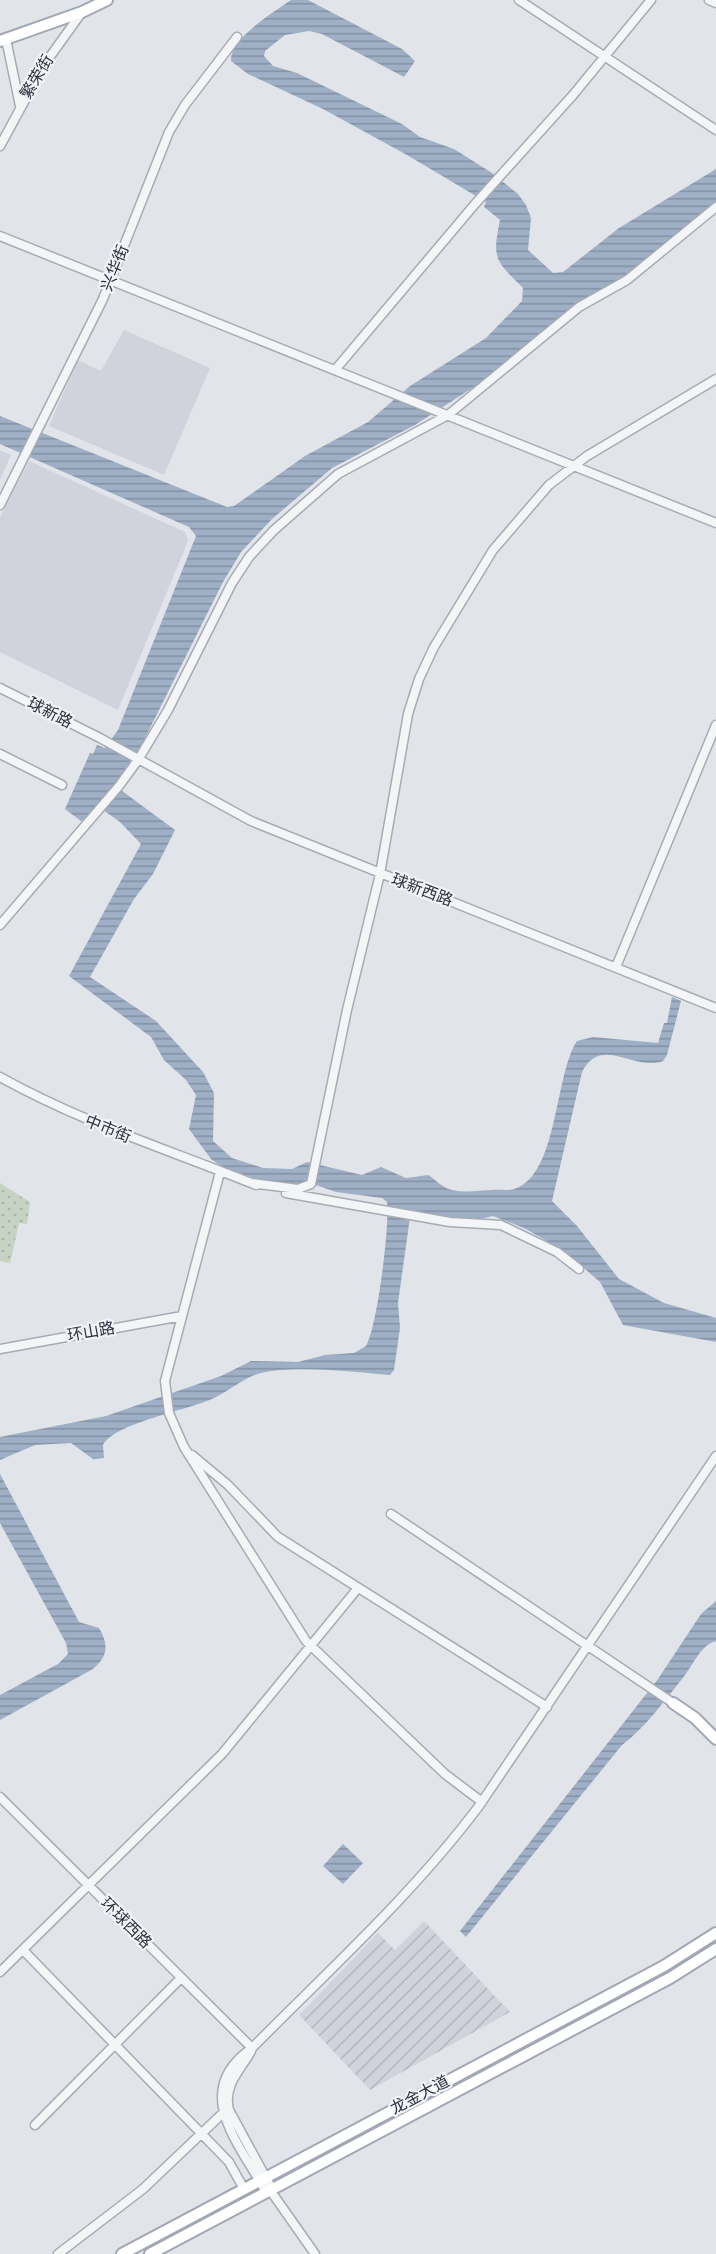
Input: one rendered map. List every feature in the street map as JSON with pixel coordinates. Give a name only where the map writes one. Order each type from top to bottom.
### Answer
[{"type":"main road","points":[[3,40],[82,12],[107,0]]},
{"type":"main road","points":[[673,1702],[695,1718],[716,1739]]},
{"type":"main road","name":"龙金大道","points":[[122,2254],[664,1966],[716,1933]]},
{"type":"main road","name":"龙金大道","points":[[150,2254],[670,1978],[716,1949]]},
{"type":"street","points":[[519,0],[716,130]]},
{"type":"street","points":[[335,370],[476,204],[605,58],[651,0]]},
{"type":"street","points":[[709,0],[716,3]]},
{"type":"street","name":"繁荣街","points":[[0,146],[20,106],[58,44],[82,12]]},
{"type":"street","name":"兴华街","points":[[0,505],[111,280],[173,125],[237,37]]},
{"type":"street","points":[[3,40],[20,106]]},
{"type":"street","points":[[0,925],[119,786],[168,710],[232,583],[261,543],[329,480],[448,416],[579,307],[627,280],[716,207]]},
{"type":"street","points":[[0,236],[716,523]]},
{"type":"street","points":[[251,1183],[298,1189],[310,1184],[317,1162],[347,1010],[380,874],[400,772],[404,733],[426,662],[454,611],[493,550],[537,497],[573,466],[716,379]]},
{"type":"street","name":"球新路","points":[[0,688],[100,738],[136,759]]},
{"type":"street","points":[[616,967],[716,725]]},
{"type":"street","points":[[0,754],[62,785]]},
{"type":"street","name":"球新西路","points":[[136,759],[251,821],[716,1008]]},
{"type":"street","name":"中市街","points":[[0,1077],[96,1125],[251,1183]]},
{"type":"street","points":[[220,1172],[165,1381],[169,1413],[187,1451],[311,1647],[445,1774],[482,1802]]},
{"type":"street","points":[[251,1183],[268,1190],[410,1215],[508,1227],[564,1256],[579,1269]]},
{"type":"street","name":"环山路","points":[[0,1349],[182,1316]]},
{"type":"street","points":[[187,1451],[228,1485],[272,1532],[547,1707]]},
{"type":"street","points":[[315,2254],[269,2190],[223,2113],[220,2097],[224,2079],[240,2057],[252,2048],[405,1896],[450,1845],[547,1707],[716,1456]]},
{"type":"street","points":[[390,1514],[673,1702]]},
{"type":"street","points":[[0,1972],[222,1754],[358,1588]]},
{"type":"street","name":"环球西路","points":[[0,1797],[252,2048]]},
{"type":"street","points":[[23,1950],[229,2163],[244,2189]]},
{"type":"street","points":[[35,2125],[181,1978]]},
{"type":"street","points":[[252,2048],[231,2082],[227,2102],[262,2179]]},
{"type":"street","points":[[58,2254],[143,2189],[223,2113]]},
{"type":"shaded area","points":[[124,330],[210,368],[164,475],[49,426],[78,360],[101,371]]},
{"type":"shaded area","points":[[0,450],[11,455],[0,480]]},
{"type":"shaded area","points":[[29,461],[185,532],[188,541],[118,710],[0,652],[0,517]]},
{"type":"shaded area","points":[[424,1921],[510,2012],[370,2090],[299,2015],[378,1933],[395,1950]]},
{"type":"green space","points":[[0,1183],[30,1202],[27,1224],[19,1223],[10,1263],[0,1261]]},
{"type":"water","points":[[291,0],[308,0],[402,49],[415,61],[404,77],[322,34],[309,31],[285,35],[265,51],[264,56],[273,66],[297,73],[402,124],[420,137],[454,149],[492,173],[518,194],[526,205],[531,218],[528,250],[553,273],[563,272],[619,228],[716,169],[716,203],[638,267],[486,379],[415,425],[332,468],[272,519],[241,552],[223,582],[141,746],[114,785],[175,830],[153,874],[134,899],[90,977],[156,1021],[203,1072],[214,1093],[213,1141],[232,1158],[263,1168],[292,1169],[307,1162],[362,1175],[381,1167],[406,1178],[428,1175],[448,1189],[460,1191],[512,1189],[519,1187],[532,1177],[549,1141],[564,1075],[577,1041],[593,1037],[658,1043],[664,1023],[667,1023],[672,997],[681,1001],[667,1055],[663,1061],[652,1063],[619,1056],[599,1056],[590,1061],[582,1072],[552,1201],[577,1226],[619,1279],[664,1303],[716,1318],[716,1342],[623,1325],[600,1282],[563,1250],[524,1228],[493,1216],[475,1220],[440,1217],[411,1210],[398,1303],[400,1328],[394,1370],[390,1375],[307,1369],[261,1373],[212,1399],[122,1430],[110,1437],[103,1445],[104,1458],[93,1459],[71,1443],[35,1445],[0,1460],[0,1437],[106,1416],[221,1376],[251,1361],[298,1362],[325,1355],[354,1353],[366,1346],[378,1299],[385,1253],[387,1202],[382,1198],[336,1192],[307,1182],[293,1186],[260,1180],[222,1167],[211,1159],[189,1129],[196,1095],[186,1080],[164,1060],[151,1037],[69,976],[141,844],[120,822],[99,807],[81,821],[65,809],[90,753],[93,754],[97,745],[105,748],[118,730],[196,536],[189,527],[0,444],[0,416],[227,507],[234,506],[305,456],[368,422],[410,386],[486,338],[522,301],[523,288],[506,271],[498,258],[496,243],[500,220],[484,207],[486,202],[323,109],[248,74],[231,61],[232,53],[245,35],[264,18]]},
{"type":"water","points":[[0,1474],[79,1622],[99,1628],[105,1650],[102,1660],[93,1669],[0,1720],[0,1695],[58,1664],[68,1654],[66,1643],[0,1523]]},
{"type":"water","points":[[716,1601],[716,1641],[701,1651],[654,1714],[622,1745],[466,1937],[460,1931],[658,1679],[701,1614]]},
{"type":"water","points":[[343,1844],[363,1863],[343,1884],[323,1866]]}]
